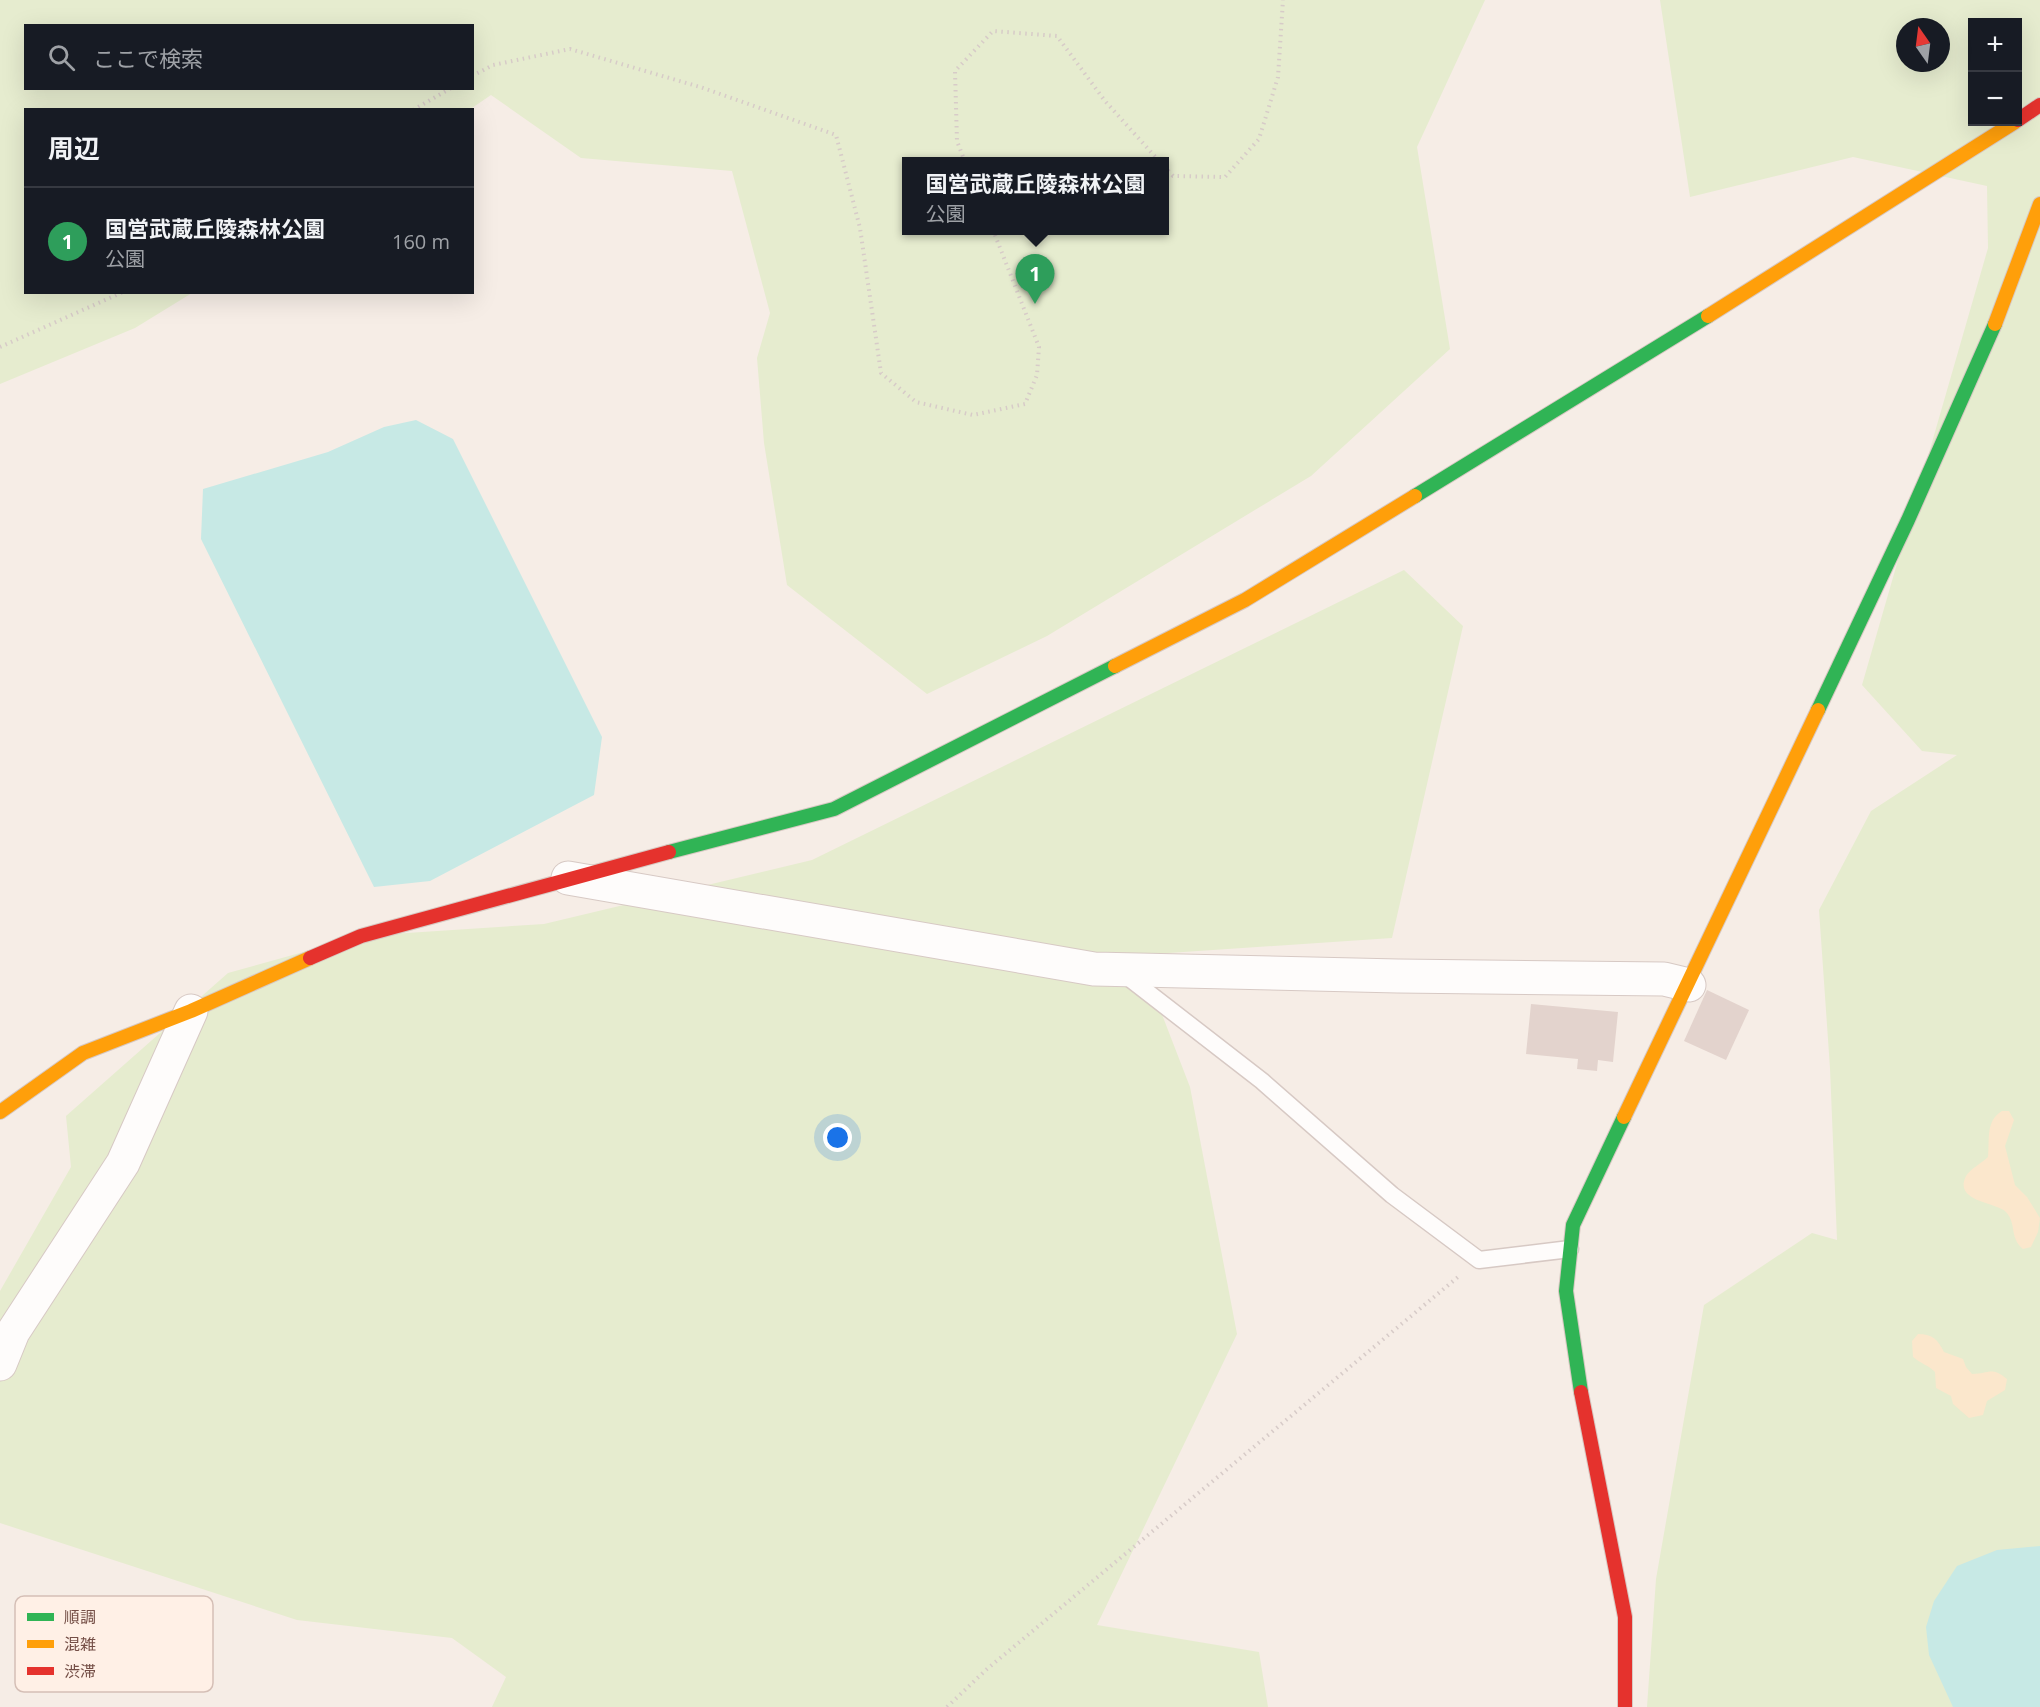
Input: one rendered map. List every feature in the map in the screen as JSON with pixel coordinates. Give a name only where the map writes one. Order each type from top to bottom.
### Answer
[{"type":"street","points":[[2022,117],[2040,105]]},
{"type":"street","points":[[0,1112],[83,1053],[191,1011],[361,936],[568,878],[834,809],[1245,600],[1767,280],[2008,126]]},
{"type":"street","points":[[1625,1707],[1625,1617],[1579,1382],[1566,1291],[1574,1224],[1689,985],[1944,440],[1992,333],[2040,204]]},
{"type":"street","points":[[568,878],[1094,969],[1664,979],[1689,985]]},
{"type":"street","points":[[0,1364],[13,1332],[123,1163],[191,1011]]},
{"type":"lane","points":[[1118,970],[1262,1081],[1392,1195],[1479,1260],[1570,1249]]},
{"type":"path","points":[[1169,172],[1173,176],[1225,177],[1259,139],[1278,77],[1283,0]]},
{"type":"path","points":[[963,157],[957,141],[955,71],[993,30],[1057,36],[1105,101],[1155,157]]},
{"type":"path","points":[[474,75],[493,65],[570,49],[700,87],[836,135],[860,228],[881,373],[915,402],[973,416],[1025,404],[1037,375],[1039,347],[995,235]]},
{"type":"path","points":[[417,108],[448,90]]},
{"type":"path","points":[[0,347],[119,294]]},
{"type":"path","points":[[947,1707],[996,1662],[1479,1260]]},
{"type":"green space","points":[[0,0],[1485,0],[1417,147],[1450,349],[1311,476],[1047,636],[927,694],[787,585],[764,443],[757,358],[770,313],[732,171],[581,158],[491,95],[472,108],[24,108],[24,294],[190,294],[135,328],[0,384]]},
{"type":"green space","points":[[1660,0],[2040,0],[2040,1707],[1647,1707],[1656,1579],[1704,1305],[1812,1233],[1837,1240],[1830,1068],[1819,910],[1871,811],[1957,755],[1922,751],[1862,685],[1988,248],[1987,186],[1853,157],[1690,197]]},
{"type":"green space","points":[[1404,570],[1463,626],[1392,938],[1139,955],[1190,1087],[1237,1334],[1097,1625],[1259,1652],[1268,1707],[492,1707],[506,1677],[452,1638],[297,1620],[0,1523],[0,1291],[71,1167],[66,1116],[228,973],[361,936],[544,924],[812,860]]},
{"type":"sand","points":[[2002,1111],[2009,1111],[2014,1120],[2005,1146],[2015,1185],[2027,1197],[2040,1218],[2038,1232],[2031,1247],[2023,1249],[2016,1240],[2006,1212],[1970,1196],[1965,1191],[1964,1185],[1968,1173],[1988,1157],[1991,1125]]},
{"type":"sand","points":[[1918,1334],[1931,1337],[1937,1341],[1944,1352],[1963,1359],[1972,1374],[1993,1372],[2007,1379],[2005,1390],[1987,1401],[1983,1415],[1969,1418],[1953,1404],[1951,1396],[1936,1388],[1935,1372],[1913,1357],[1912,1341]]},
{"type":"water","points":[[416,420],[453,439],[602,737],[594,795],[430,881],[374,887],[201,539],[203,489],[328,452],[384,427]]},
{"type":"water","points":[[2040,1546],[2040,1707],[1953,1707],[1929,1655],[1926,1627],[1934,1601],[1957,1566],[1997,1550]]},
{"type":"building","points":[[1707,990],[1749,1010],[1726,1060],[1684,1041]]},
{"type":"building","points":[[1531,1004],[1618,1012],[1613,1062],[1598,1060],[1597,1071],[1577,1069],[1578,1059],[1526,1054]]},
{"type":"traffic: fast","points":[[1415,496],[1708,316]]},
{"type":"traffic: fast","points":[[1818,710],[1908,520],[1995,324]]},
{"type":"traffic: fast","points":[[669,852],[834,809],[1115,666]]},
{"type":"traffic: fast","points":[[1581,1392],[1566,1291],[1573,1225],[1624,1117]]},
{"type":"traffic: slow","points":[[1708,316],[2009,126]]},
{"type":"traffic: slow","points":[[1995,324],[2040,204]]},
{"type":"traffic: slow","points":[[1115,666],[1245,600],[1415,496]]},
{"type":"traffic: slow","points":[[1624,1117],[1818,710]]},
{"type":"traffic: slow","points":[[0,1112],[83,1053],[191,1011],[310,958]]},
{"type":"traffic: jam","points":[[2022,117],[2040,105]]},
{"type":"traffic: jam","points":[[310,958],[361,936],[669,852]]},
{"type":"traffic: jam","points":[[1581,1392],[1625,1617],[1625,1707]]},
{"type":"place","name":"国営武蔵丘陵森林公園","points":[[1035,304]]}]
